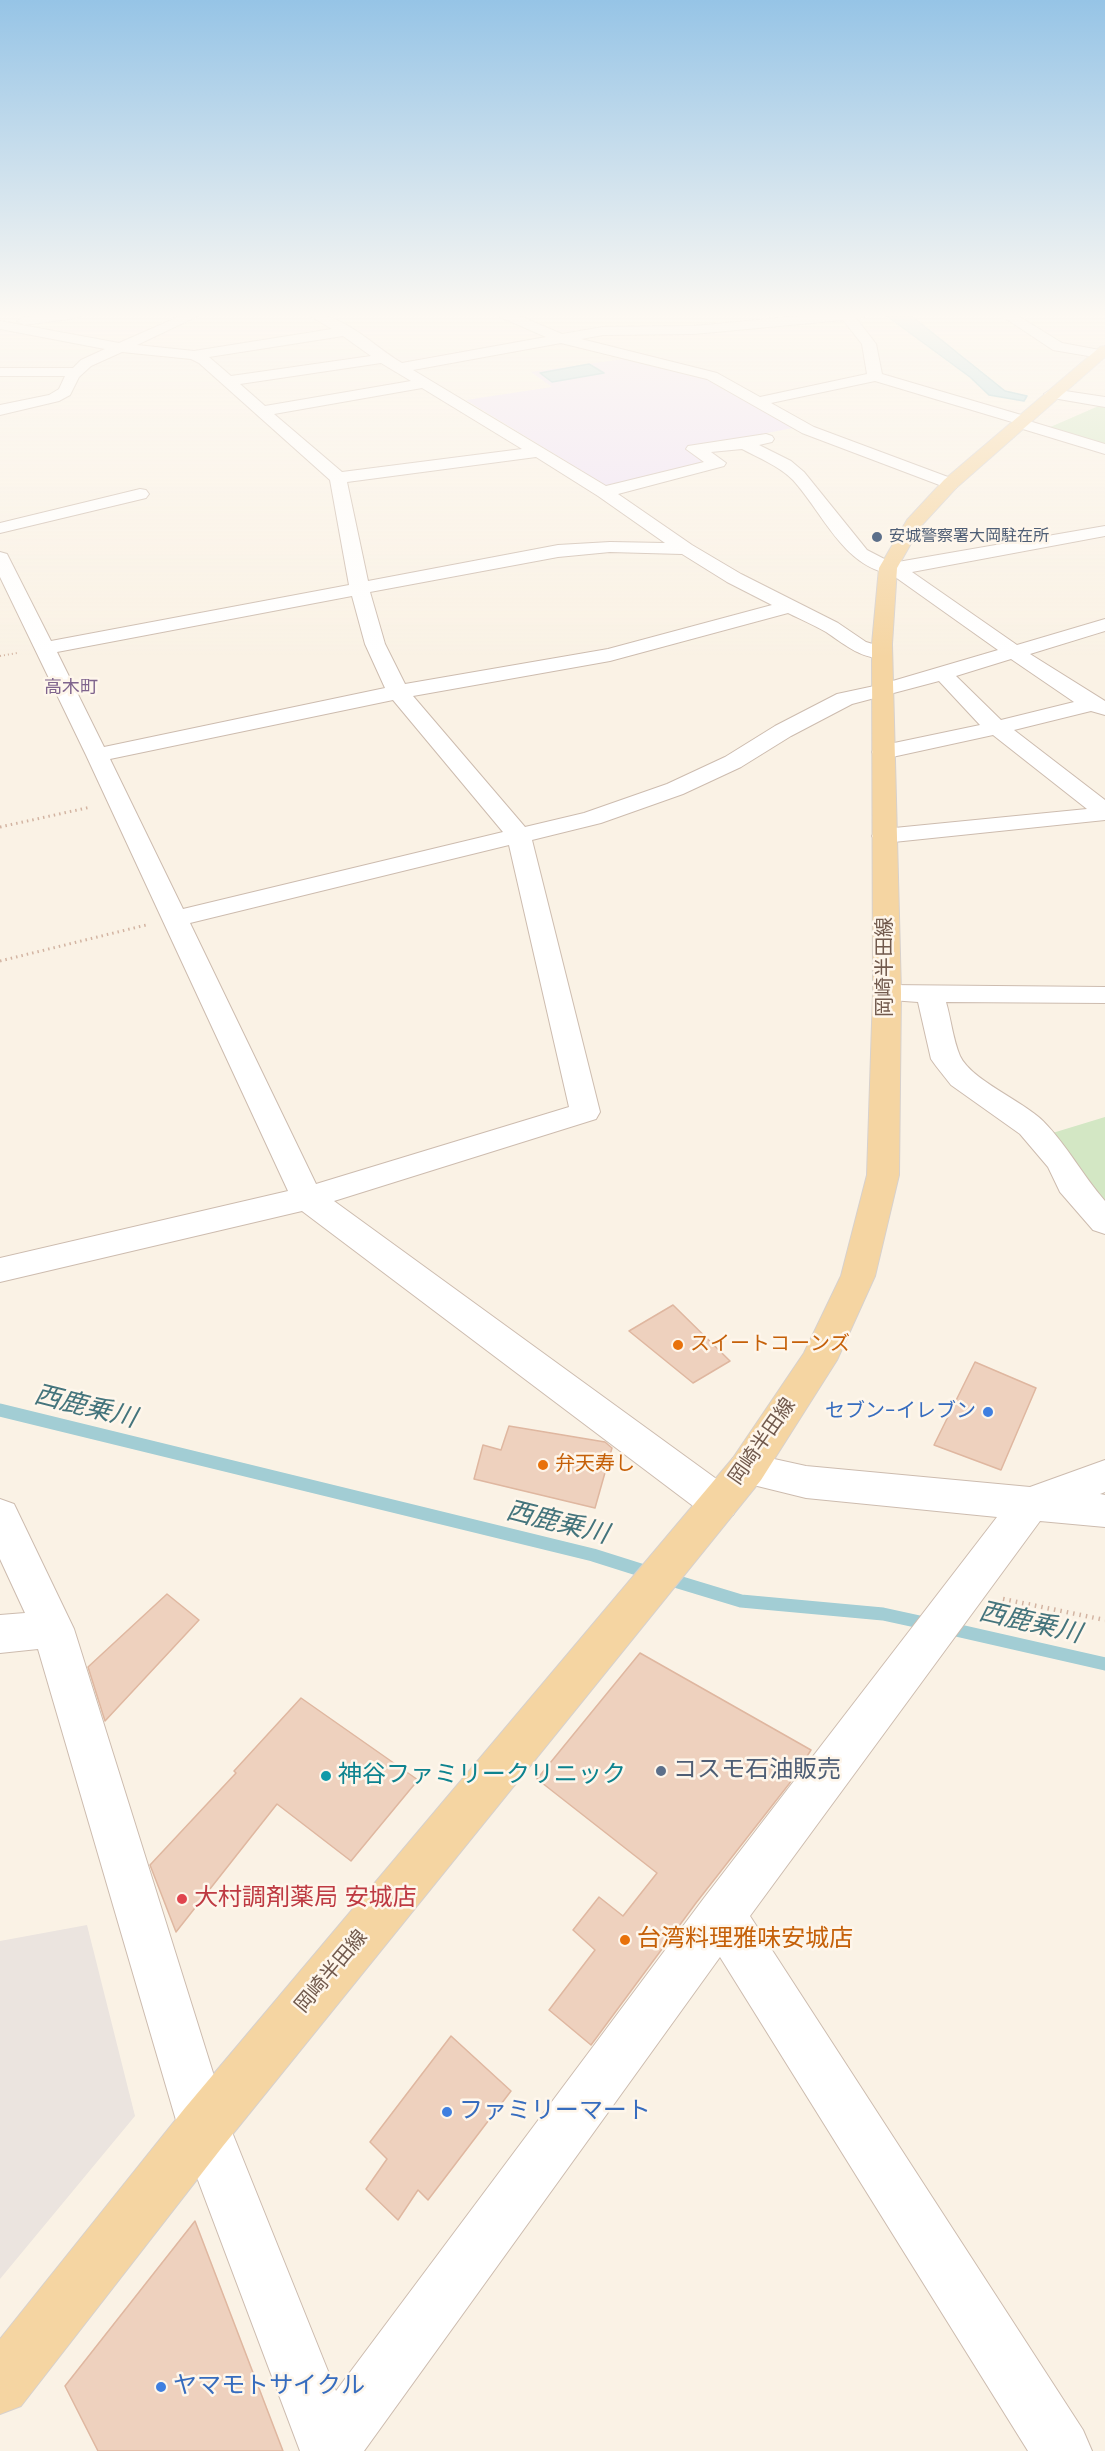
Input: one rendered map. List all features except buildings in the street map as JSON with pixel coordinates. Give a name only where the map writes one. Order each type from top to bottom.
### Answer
[{"type":"main road","name":"岡崎半田線","points":[[0,2385],[204,2127],[747,1469],[819,1360],[858,1276],[883,1175],[887,993],[882,653],[892,568],[913,524],[950,483],[1013,428]]},
{"type":"street","points":[[0,1270],[307,1198],[585,1112],[519,835],[398,692],[375,644],[360,590],[338,478],[282,428]]},
{"type":"street","points":[[501,428],[604,492],[686,549],[734,578],[831,627],[859,646],[882,653]]},
{"type":"street","points":[[805,428],[950,483]]},
{"type":"street","points":[[1043,428],[1105,449]]},
{"type":"street","points":[[604,492],[718,463],[694,449],[744,444],[808,430]]},
{"type":"street","points":[[744,444],[785,465],[798,476],[860,554],[892,568],[1098,706]]},
{"type":"street","points":[[338,478],[540,452]]},
{"type":"street","points":[[0,528],[120,497],[140,494]]},
{"type":"street","points":[[892,568],[1102,534]]},
{"type":"street","points":[[45,648],[558,551],[610,547],[686,549]]},
{"type":"street","points":[[0,558],[97,755],[307,1198],[719,1503]]},
{"type":"street","points":[[97,755],[398,692],[610,656],[791,606]]},
{"type":"street","points":[[173,919],[592,818],[675,789],[733,762],[783,731],[845,699],[884,691],[1105,625]]},
{"type":"street","points":[[943,673],[961,697],[995,728],[1049,766],[1097,814],[1105,830]]},
{"type":"street","points":[[884,752],[1098,706]]},
{"type":"street","points":[[884,836],[1097,814]]},
{"type":"street","points":[[887,993],[1105,995]]},
{"type":"street","points":[[930,993],[946,1059],[962,1078],[1031,1127],[1062,1163],[1071,1184],[1102,1216]]},
{"type":"street","points":[[747,1469],[806,1482],[1105,1511]]},
{"type":"street","points":[[330,2450],[722,1916],[1030,1504],[1105,1476]]},
{"type":"street","points":[[0,1516],[53,1629],[204,2127],[330,2450]]},
{"type":"street","points":[[0,1634],[53,1629]]},
{"type":"street","points":[[722,1916],[1062,2451]]},
{"type":"path","points":[[0,827],[118,801]]},
{"type":"path","points":[[0,961],[173,919]]},
{"type":"path","points":[[964,1591],[1105,1620]]},
{"type":"shaded area","points":[[513,428],[791,428],[687,448],[715,461],[616,486],[607,486]]},
{"type":"shaded area","points":[[87,1925],[135,2116],[0,2279],[0,1941]]},
{"type":"green space","points":[[1049,428],[1105,428],[1105,446]]},
{"type":"green space","points":[[1105,1117],[1105,1199],[1103,1200],[1046,1135]]},
{"type":"waterway","name":"西鹿乗川","points":[[0,1410],[593,1555],[650,1573]]},
{"type":"waterway","name":"西鹿乗川","points":[[665,1578],[741,1601],[883,1614],[929,1624]]},
{"type":"waterway","name":"西鹿乗川","points":[[947,1628],[1105,1664]]},
{"type":"place","name":"安城警察署大岡駐在所","points":[[877,537]]},
{"type":"place","name":"スイートコーンズ","points":[[678,1345]]},
{"type":"place","name":"セブン-イレブン","points":[[988,1412]]},
{"type":"place","name":"弁天寿し","points":[[543,1465]]},
{"type":"place","name":"コスモ石油販売","points":[[661,1771]]},
{"type":"place","name":"神谷ファミリークリニック","points":[[326,1776]]},
{"type":"place","name":"大村調剤薬局 安城店","points":[[182,1899]]},
{"type":"place","name":"台湾料理雅味安城店","points":[[625,1940]]},
{"type":"place","name":"ファミリーマート","points":[[447,2112]]},
{"type":"place","name":"ヤマモトサイクル","points":[[161,2387]]},
{"type":"district","name":"高木町","points":[[71,688]]}]
